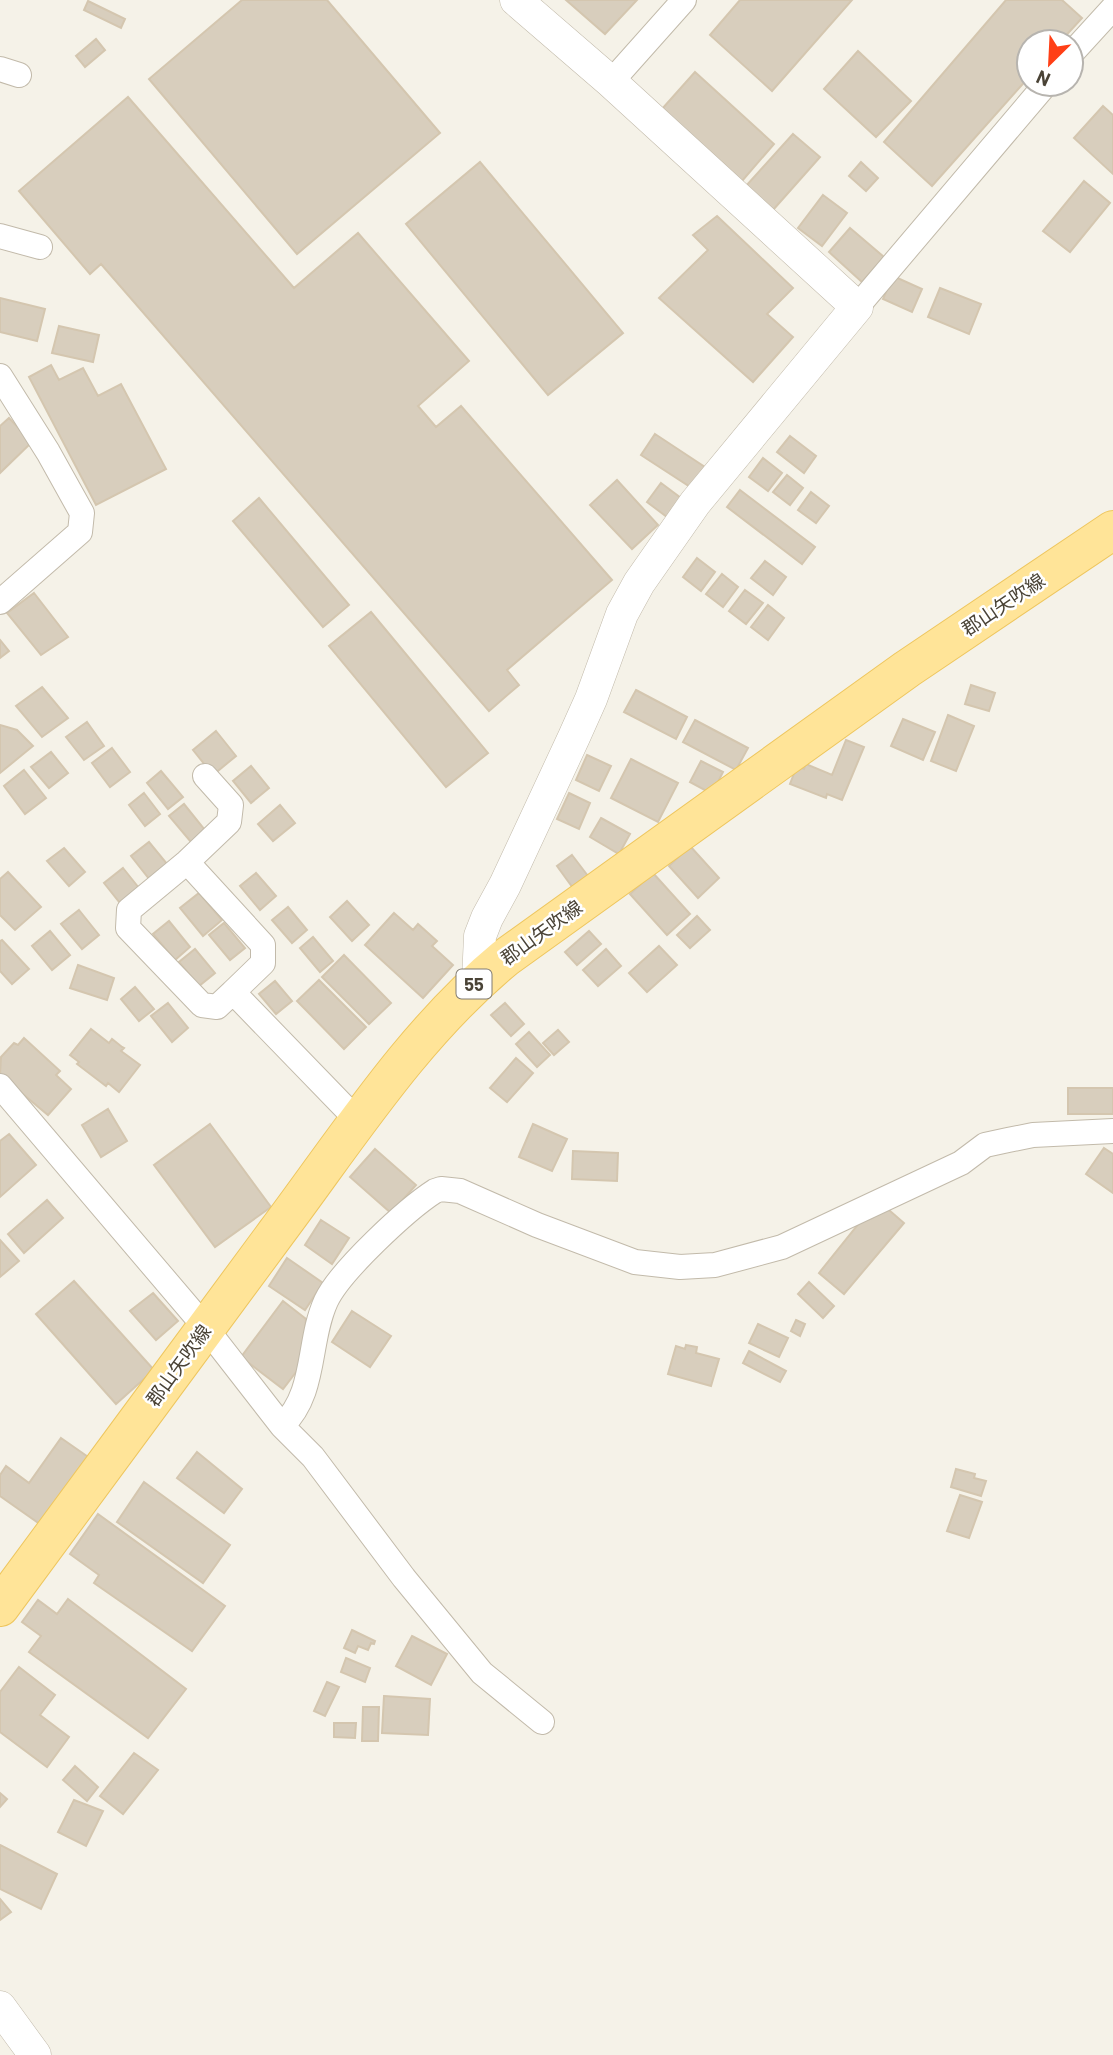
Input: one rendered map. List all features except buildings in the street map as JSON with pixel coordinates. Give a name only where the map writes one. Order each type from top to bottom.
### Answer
[{"type":"main road","name":"郡山矢吹線","points":[[0,1607],[358,1120],[427,1033],[478,980],[548,926],[907,668],[1113,530]]},
{"type":"street","points":[[516,0],[611,82],[858,306]]},
{"type":"street","points":[[611,82],[684,0]]},
{"type":"street","points":[[1085,39],[1113,8]]},
{"type":"street","points":[[478,980],[480,936],[487,918],[574,737],[622,614],[639,583],[695,503],[1033,98]]},
{"type":"street","points":[[0,236],[40,247]]},
{"type":"street","points":[[0,376],[48,452],[82,513],[80,532],[0,602]]},
{"type":"street","points":[[187,862],[263,945],[264,962],[217,1007],[202,1005],[128,928],[129,910],[187,862],[229,822],[231,805],[205,776]]},
{"type":"street","points":[[233,992],[358,1120]]},
{"type":"street","points":[[0,1086],[205,1327],[282,1426],[313,1457],[404,1577],[482,1673],[542,1722]]},
{"type":"street","points":[[282,1426],[292,1416],[308,1382],[315,1335],[327,1299],[348,1271],[401,1218],[435,1191],[460,1191],[537,1225],[635,1262],[680,1267],[715,1265],[782,1247],[961,1163],[985,1145],[1032,1135],[1113,1131]]},
{"type":"street","points":[[0,2007],[35,2055]]}]
